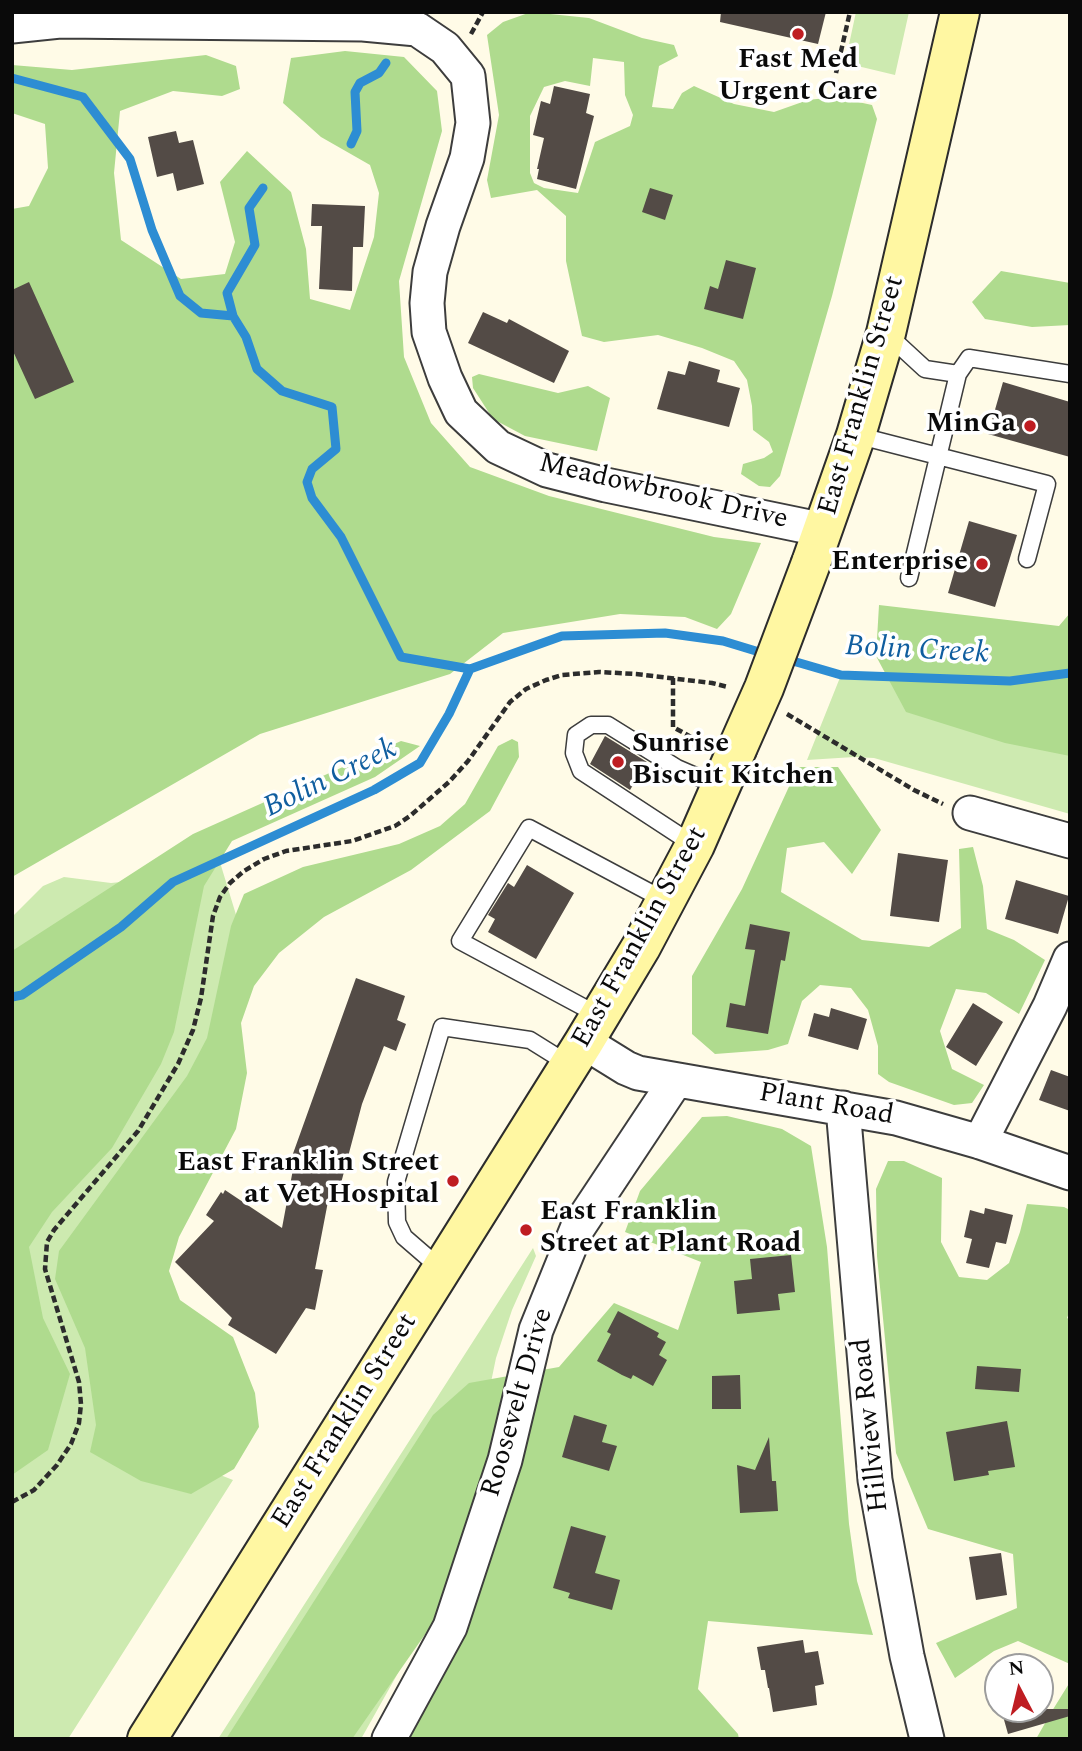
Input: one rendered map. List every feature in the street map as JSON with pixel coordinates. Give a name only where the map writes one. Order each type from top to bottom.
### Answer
[{"type":"main road","name":"East Franklin Street","points":[[147,1739],[585,1041],[666,901],[695,845],[764,688],[818,547],[856,435],[886,333],[960,12]]},
{"type":"street","name":"Meadowbrook Drive","points":[[12,26],[60,21],[363,24],[417,29],[445,48],[468,76],[472,122],[467,158],[430,272],[428,303],[429,332],[445,378],[461,412],[498,447],[547,470],[818,547]]},
{"type":"street","points":[[970,813],[1070,841]]},
{"type":"street","points":[[980,1142],[1050,1006],[1070,959]]},
{"type":"street","name":"Plant Road","points":[[585,1041],[626,1068],[676,1080],[896,1118],[980,1142],[1070,1173]]},
{"type":"street","name":"Roosevelt Drive","points":[[388,1739],[450,1627],[505,1460],[536,1330],[577,1228],[676,1080]]},
{"type":"street","name":"Hillview Road","points":[[844,1108],[875,1480],[907,1656],[927,1739]]},
{"type":"lane","points":[[886,333],[925,369],[958,374]]},
{"type":"lane","points":[[909,578],[958,374],[968,358],[1070,373]]},
{"type":"lane","points":[[856,435],[1047,484],[1027,559]]},
{"type":"lane","points":[[695,845],[581,771],[574,753],[576,735],[591,724],[608,725],[677,768],[721,787]]},
{"type":"lane","points":[[585,1041],[460,941],[529,828],[666,901]]},
{"type":"lane","points":[[442,1269],[404,1237],[397,1222],[396,1182],[442,1027],[530,1040],[585,1041]]},
{"type":"path","points":[[836,73],[850,12]]},
{"type":"path","points":[[12,1502],[34,1490],[57,1465],[71,1444],[79,1423],[79,1382],[45,1269],[47,1242],[54,1230],[138,1131],[178,1064],[193,1030],[201,998],[213,916],[220,897],[230,883],[264,859],[286,851],[369,836],[395,826],[449,782],[468,761],[510,702],[536,684],[562,676],[598,672],[673,678],[731,688]]},
{"type":"path","points":[[673,678],[673,727],[693,738]]},
{"type":"path","points":[[778,709],[915,790],[970,813]]},
{"type":"green space","points":[[531,12],[589,18],[642,38],[674,45],[678,56],[659,66],[652,107],[673,109],[682,93],[694,86],[734,104],[774,112],[808,100],[835,97],[872,105],[877,119],[832,296],[780,476],[770,487],[759,486],[741,474],[743,464],[764,458],[773,452],[769,442],[753,430],[747,380],[734,361],[658,335],[604,342],[582,336],[566,261],[566,216],[537,190],[491,198],[487,180],[499,115],[487,35],[503,22]],"holes":[[[593,58],[624,62],[625,95],[633,115],[630,126],[595,142],[578,193],[544,188],[534,183],[530,173],[530,116],[544,87],[565,81],[590,86]]]},
{"type":"green space","points":[[856,12],[909,12],[895,75],[845,63]]},
{"type":"green space","points":[[345,51],[404,57],[437,91],[442,131],[399,281],[404,357],[431,423],[470,467],[549,496],[714,537],[761,543],[731,614],[717,629],[685,617],[620,614],[503,633],[450,674],[260,734],[12,877],[12,209],[29,206],[48,168],[45,124],[12,113],[12,65],[72,70],[206,55],[236,66],[240,89],[222,96],[173,91],[120,111],[114,173],[121,240],[181,279],[225,274],[235,242],[220,182],[247,151],[291,192],[306,249],[310,299],[350,310],[374,237],[379,193],[370,165],[321,137],[283,103],[291,58]]},
{"type":"green space","points":[[1001,271],[1070,283],[1070,325],[1032,327],[985,319],[972,302]]},
{"type":"green space","points":[[479,374],[558,393],[588,386],[610,398],[597,451],[525,436],[493,419],[473,388],[472,377]]},
{"type":"green space","points":[[879,605],[1059,626],[1070,613],[1070,756],[1005,743],[906,712],[876,656]]},
{"type":"green space","points":[[1070,673],[1070,814],[874,758],[807,760],[841,675],[1010,681]]},
{"type":"green space","points":[[512,739],[518,742],[519,757],[490,811],[411,870],[324,917],[279,953],[254,986],[241,1023],[247,1073],[236,1129],[179,1237],[169,1271],[180,1300],[233,1337],[255,1393],[259,1427],[234,1469],[191,1494],[141,1481],[90,1452],[96,1425],[85,1348],[55,1279],[59,1251],[187,1076],[207,1038],[231,926],[244,894],[303,867],[399,844],[440,826],[465,804],[498,746]]},
{"type":"green space","points":[[401,741],[420,746],[375,777],[232,841],[204,886],[174,1032],[161,1064],[112,1148],[52,1212],[29,1247],[43,1318],[70,1374],[48,1450],[12,1475],[12,951],[193,834]]},
{"type":"green space","points":[[798,767],[838,767],[881,830],[852,874],[824,842],[787,848],[781,892],[862,940],[929,947],[961,928],[959,849],[973,847],[983,886],[987,929],[1014,940],[1045,960],[1019,1014],[986,993],[956,989],[940,1031],[952,1069],[984,1085],[972,1103],[954,1105],[889,1082],[878,1074],[878,1046],[868,1010],[851,988],[820,985],[802,1001],[788,1044],[768,1050],[715,1054],[692,1034],[692,976],[742,889]]},
{"type":"green space","points":[[219,859],[237,918],[211,1054],[106,1430],[233,1480],[68,1739],[12,1739],[12,917],[43,886],[64,877],[111,883],[170,877]]},
{"type":"green space","points":[[727,1116],[782,1129],[811,1146],[827,1247],[849,1524],[857,1581],[873,1635],[708,1621],[698,1689],[738,1734],[739,1739],[410,1739],[452,1645],[433,1623],[352,1739],[226,1739],[433,1415],[469,1383],[559,1367],[614,1303],[678,1330],[701,1262],[625,1232],[640,1191],[702,1117]]},
{"type":"green space","points":[[888,1161],[904,1161],[942,1178],[941,1242],[959,1277],[987,1280],[1009,1263],[1027,1204],[1064,1207],[1070,1210],[1070,1310],[1067,1318],[1070,1320],[1070,1664],[1054,1657],[1054,1653],[1045,1653],[1018,1641],[991,1653],[984,1653],[984,1658],[955,1678],[936,1643],[1017,1608],[1013,1554],[928,1529],[896,1453],[877,1256],[876,1189]]},
{"type":"green space","points":[[533,1248],[536,1256],[512,1310],[496,1358],[473,1469],[433,1596],[398,1673],[361,1739],[218,1739]]},
{"type":"green space","points":[[1070,1682],[1070,1739],[1036,1739],[1045,1723],[1054,1723],[1054,1708]]},
{"type":"building","name":"Fast Med Urgent Care","points":[[721,12],[826,12],[818,44],[720,22]]},
{"type":"building","points":[[554,86],[590,94],[586,113],[594,116],[576,189],[537,179],[544,138],[533,135],[541,101],[550,104]]},
{"type":"building","points":[[176,131],[179,143],[193,140],[204,184],[177,191],[173,173],[157,177],[148,137]]},
{"type":"building","points":[[650,188],[673,195],[665,220],[642,212]]},
{"type":"building","points":[[312,204],[365,206],[363,247],[353,247],[352,291],[319,289],[322,226],[311,226]]},
{"type":"building","points":[[726,260],[756,268],[743,319],[704,309],[710,286],[718,289]]},
{"type":"building","points":[[29,282],[74,382],[35,399],[12,349],[12,290]]},
{"type":"building","points":[[483,312],[507,323],[509,319],[569,351],[554,383],[468,343]]},
{"type":"building","points":[[689,361],[720,370],[717,382],[740,388],[729,427],[657,409],[668,371],[685,375]]},
{"type":"building","name":"MinGa","points":[[1003,382],[1070,402],[1070,457],[988,434]]},
{"type":"building","name":"Enterprise","points":[[969,521],[1017,535],[995,607],[948,593]]},
{"type":"building","name":"Sunrise Biscuit Kitchen","points":[[605,736],[647,762],[630,790],[590,764]]},
{"type":"building","points":[[898,853],[948,860],[939,922],[890,916]]},
{"type":"building","points":[[527,865],[574,893],[536,959],[488,932],[495,919],[488,915],[508,883],[514,887]]},
{"type":"building","points":[[1016,880],[1069,896],[1058,934],[1005,919]]},
{"type":"building","points":[[750,924],[790,932],[785,961],[781,960],[768,1034],[726,1027],[730,1003],[745,1006],[755,950],[745,949]]},
{"type":"building","points":[[356,978],[405,996],[397,1020],[406,1024],[396,1051],[384,1046],[362,1104],[340,1187],[331,1186],[315,1269],[323,1270],[315,1310],[306,1308],[276,1354],[228,1325],[232,1318],[175,1262],[214,1221],[206,1215],[225,1190],[282,1228],[294,1164],[290,1162]]},
{"type":"building","points":[[973,1003],[1003,1022],[976,1066],[946,1047]]},
{"type":"building","points":[[831,1008],[867,1019],[858,1050],[808,1036],[814,1013],[829,1017]]},
{"type":"building","points":[[1051,1070],[1070,1077],[1070,1111],[1039,1100]]},
{"type":"building","points":[[985,1208],[1013,1215],[1006,1244],[996,1242],[989,1268],[966,1263],[972,1239],[964,1237],[970,1210],[984,1214]]},
{"type":"building","points":[[791,1255],[795,1292],[778,1294],[780,1310],[737,1314],[734,1281],[752,1279],[750,1259]]},
{"type":"building","points":[[618,1311],[659,1333],[657,1337],[666,1342],[659,1355],[667,1360],[653,1386],[633,1375],[631,1379],[622,1375],[597,1361],[611,1334],[607,1332]]},
{"type":"building","points":[[977,1366],[1021,1369],[1019,1392],[975,1389]]},
{"type":"building","points":[[740,1375],[741,1409],[712,1409],[712,1376]]},
{"type":"building","points":[[574,1415],[607,1425],[602,1442],[617,1446],[609,1471],[562,1457]]},
{"type":"building","points":[[1007,1421],[1015,1467],[988,1471],[989,1475],[954,1481],[946,1432]]},
{"type":"building","points":[[769,1437],[772,1481],[776,1481],[778,1511],[740,1513],[737,1465],[755,1470]]},
{"type":"building","points":[[571,1526],[606,1536],[595,1573],[620,1580],[612,1610],[568,1598],[570,1593],[553,1588]]},
{"type":"building","points":[[1001,1553],[1007,1595],[976,1600],[969,1557]]},
{"type":"building","points":[[803,1640],[805,1653],[818,1651],[824,1684],[815,1686],[817,1705],[773,1712],[765,1670],[761,1670],[757,1647]]},
{"type":"building","points":[[1054,1709],[1070,1709],[1070,1716],[1054,1721]]},
{"type":"building","points":[[1005,1723],[1046,1723],[1008,1734]]},
{"type":"waterway","points":[[351,144],[357,131],[355,92],[360,83],[379,73],[386,63]]},
{"type":"waterway","points":[[12,78],[83,97],[130,159],[152,230],[180,296],[201,313],[233,316]]},
{"type":"waterway","points":[[263,188],[249,208],[255,245],[227,293],[233,316],[246,337],[257,369],[282,391],[332,407],[336,449],[312,469],[307,482],[312,498],[341,537],[401,657],[470,669]]},
{"type":"waterway","name":"Bolin Creek","points":[[12,997],[22,995],[121,927],[173,882],[374,790],[420,763],[449,714],[470,669],[562,636],[665,633],[723,641],[769,655]]},
{"type":"waterway","name":"Bolin Creek","points":[[786,659],[841,675],[1010,681],[1070,673]]},
{"type":"place","name":"Fast Med Urgent Care","points":[[798,34]]},
{"type":"place","name":"MinGa","points":[[1030,426]]},
{"type":"place","name":"Enterprise","points":[[982,564]]},
{"type":"place","name":"Sunrise Biscuit Kitchen","points":[[618,762]]},
{"type":"place","name":"East Franklin Street at Vet Hospital","points":[[453,1181]]},
{"type":"place","name":"East Franklin Street at Plant Road","points":[[526,1230]]}]
